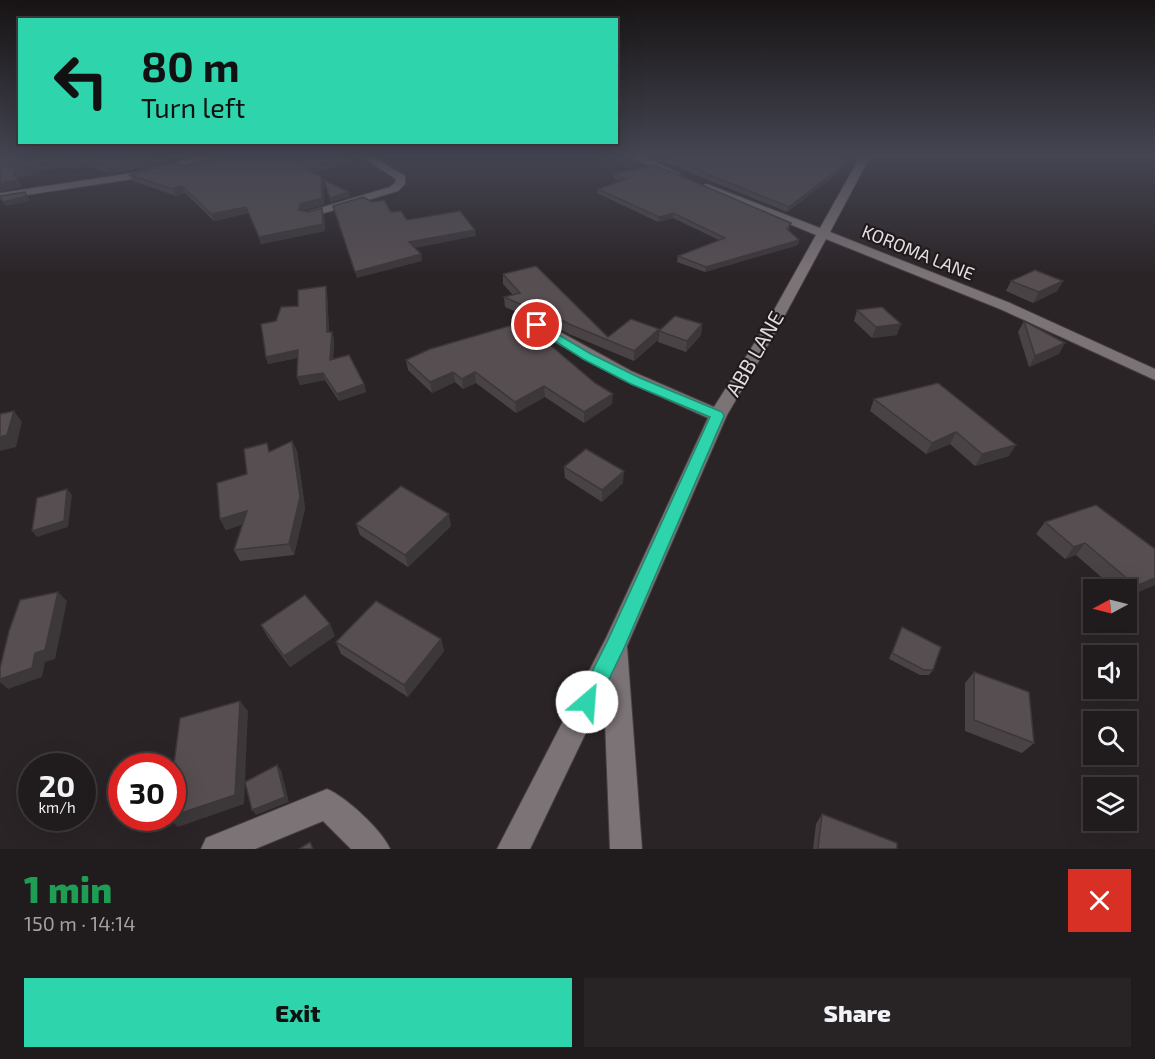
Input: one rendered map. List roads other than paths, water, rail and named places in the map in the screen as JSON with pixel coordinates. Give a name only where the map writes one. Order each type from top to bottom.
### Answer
[{"type":"street","points":[[307,215],[375,195]]},
{"type":"street","name":"KOROMA LANE","points":[[724,195],[1005,306],[1155,375]]},
{"type":"street","name":"ABB LANE","points":[[513,849],[615,646],[718,416],[771,328],[844,195]]},
{"type":"street","points":[[537,325],[587,356],[636,381],[718,416]]},
{"type":"street","points":[[615,646],[626,849]]},
{"type":"street","points":[[217,849],[327,804],[374,849]]}]
